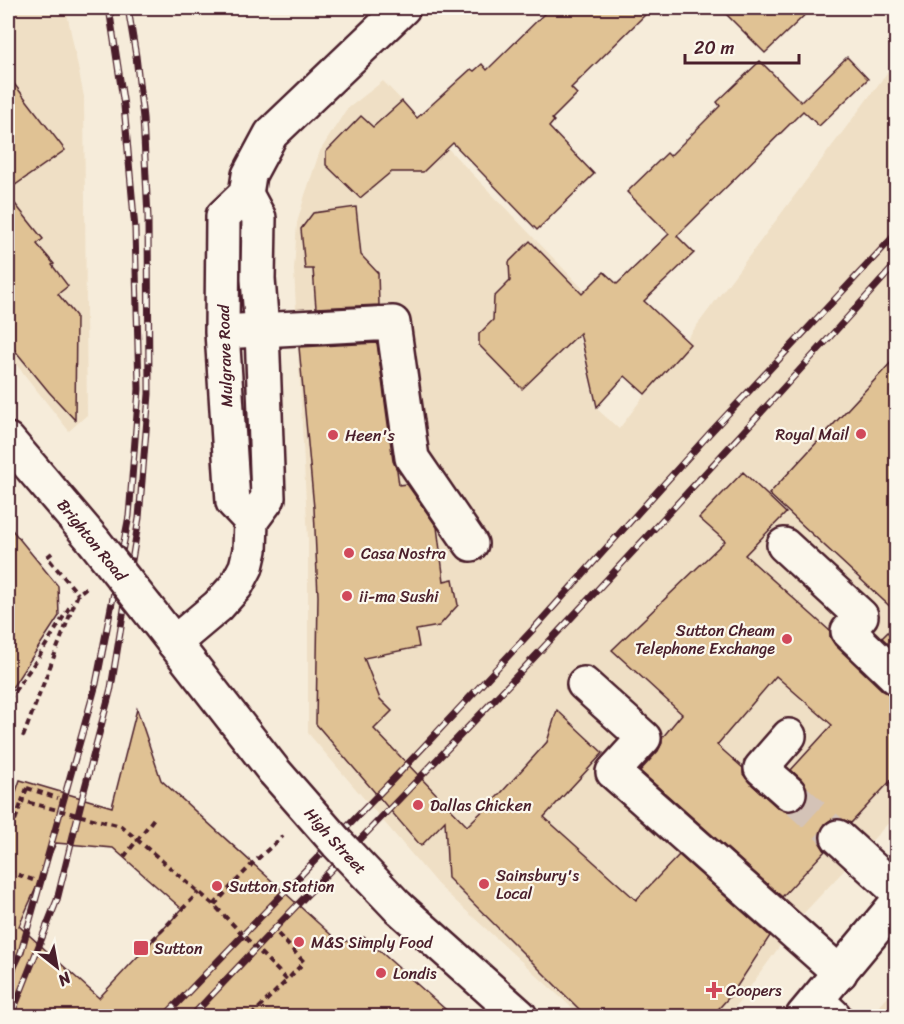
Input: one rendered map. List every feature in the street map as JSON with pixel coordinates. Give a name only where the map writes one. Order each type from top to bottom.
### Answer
[{"type":"main road","points":[[174,643],[218,606],[236,586],[248,559],[251,521],[268,498],[258,279],[259,218],[246,194],[249,175],[271,134],[403,8]]},
{"type":"main road","name":"Mulgrave Road","points":[[246,194],[223,216],[222,332],[233,502],[251,521]]},
{"type":"main road","points":[[222,332],[393,323],[412,459],[471,544]]},
{"type":"main road","name":"Brighton Road","points":[[8,440],[104,553],[174,643]]},
{"type":"main road","points":[[784,545],[861,616],[848,631],[897,676]]},
{"type":"main road","name":"High Street","points":[[174,643],[274,771],[337,843],[398,908],[520,1017]]},
{"type":"main road","points":[[585,684],[645,738],[613,772],[840,973]]},
{"type":"main road","points":[[789,736],[761,768],[789,793]]},
{"type":"main road","points":[[838,837],[897,890]]},
{"type":"main road","points":[[818,1011],[840,973],[897,904]]},
{"type":"path","points":[[52,553],[47,557],[78,594]]},
{"type":"path","points":[[8,700],[36,661],[104,553]]},
{"type":"path","points":[[23,737],[78,594]]},
{"type":"path","points":[[8,840],[27,788],[58,798]]},
{"type":"path","points":[[21,801],[121,826],[214,905],[287,980]]},
{"type":"path","points":[[124,857],[155,817],[138,841]]},
{"type":"path","points":[[214,905],[253,863]]},
{"type":"path","points":[[8,871],[33,880]]},
{"type":"path","points":[[138,955],[199,892]]},
{"type":"path","points":[[251,1017],[304,962],[278,934]]},
{"type":"shaded area","points":[[8,8],[66,8],[84,97],[87,415],[69,431],[8,354]]},
{"type":"shaded area","points":[[896,61],[896,815],[803,914],[729,1016],[581,1016],[438,885],[308,733],[308,540],[294,270],[297,223],[305,195],[320,151],[346,110],[383,81],[585,291],[571,303],[596,408],[619,429]]},
{"type":"shaded area","points":[[896,989],[896,1016],[869,1016]]},
{"type":"building","points":[[550,8],[652,8],[571,88],[577,94],[552,119],[554,121],[549,127],[594,174],[537,230],[453,143],[423,172],[391,172],[360,198],[326,165],[326,152],[361,116],[373,127],[402,101],[417,118],[471,69],[474,71],[482,64],[487,70]]},
{"type":"building","points":[[720,8],[812,8],[765,53]]},
{"type":"building","points":[[847,57],[868,79],[819,126],[803,111],[677,236],[694,253],[644,301],[690,344],[645,394],[625,376],[597,407],[580,333],[522,389],[479,345],[479,334],[493,320],[494,297],[510,281],[509,262],[530,241],[582,294],[604,272],[617,284],[669,234],[627,192],[667,153],[670,156],[720,106],[717,102],[760,61],[801,102]]},
{"type":"building","points":[[8,76],[65,150],[8,190]]},
{"type":"building","points":[[8,195],[43,239],[37,244],[54,264],[52,265],[68,286],[58,294],[76,316],[75,420],[8,342]]},
{"type":"building","points":[[356,207],[361,255],[378,273],[379,305],[316,308],[313,269],[305,269],[301,229],[313,213]]},
{"type":"building","points":[[377,343],[393,461],[399,485],[407,484],[437,527],[444,581],[453,579],[458,605],[439,626],[416,630],[419,647],[364,658],[380,699],[392,711],[374,729],[467,826],[501,793],[547,742],[557,710],[603,753],[544,817],[636,900],[679,855],[770,936],[732,994],[711,1017],[587,1017],[448,878],[445,821],[421,846],[316,724],[318,596],[314,508],[299,347]]},
{"type":"building","name":"Royal Mail","points":[[897,356],[897,613],[769,494]]},
{"type":"building","points":[[743,472],[786,513],[745,555],[830,631],[830,637],[835,645],[883,691],[897,695],[897,774],[851,823],[841,819],[832,819],[825,824],[820,834],[820,843],[825,851],[782,897],[640,771],[658,751],[662,738],[682,714],[612,650],[725,541],[699,518]],"holes":[[[776,676],[832,725],[791,770],[807,788],[807,796],[803,805],[794,811],[785,811],[777,807],[749,782],[743,774],[743,768],[717,745]]]},
{"type":"building","points":[[8,525],[58,586],[59,616],[8,694]]},
{"type":"building","points":[[897,623],[897,652],[882,638]]},
{"type":"building","name":"Sutton Station","points":[[137,709],[161,780],[340,943],[364,937],[454,1017],[8,1017],[8,815],[20,780],[112,807]],"holes":[[[56,843],[113,848],[182,909],[99,998],[19,926]]]},
{"type":"tunnel","points":[[789,793],[838,837]]},
{"type":"railway","points":[[8,980],[21,952],[96,684],[129,516],[139,389],[135,229],[124,106],[109,8]]},
{"type":"railway","points":[[11,1016],[57,900],[111,688],[139,518],[149,394],[148,217],[143,118],[128,8]]},
{"type":"railway","points":[[165,1016],[401,771],[538,624],[709,434],[896,234]]},
{"type":"railway","points":[[192,1016],[547,644],[896,264]]},
{"type":"place","name":"Royal Mail","points":[[861,434]]},
{"type":"place","name":"Heen's","points":[[333,435]]},
{"type":"place","name":"Casa Nostra","points":[[349,553]]},
{"type":"place","name":"ii-ma Sushi","points":[[347,596]]},
{"type":"place","name":"Sutton Cheam Telephone Exchange","points":[[787,639]]},
{"type":"place","name":"Dallas Chicken","points":[[418,805]]},
{"type":"place","name":"Sainsbury's Local","points":[[484,884]]},
{"type":"place","name":"Sutton Station","points":[[217,886]]},
{"type":"place","name":"M&S Simply Food","points":[[299,942]]},
{"type":"place","name":"Sutton","points":[[141,948]]},
{"type":"place","name":"Londis","points":[[381,973]]},
{"type":"place","name":"Coopers","points":[[714,990]]}]
